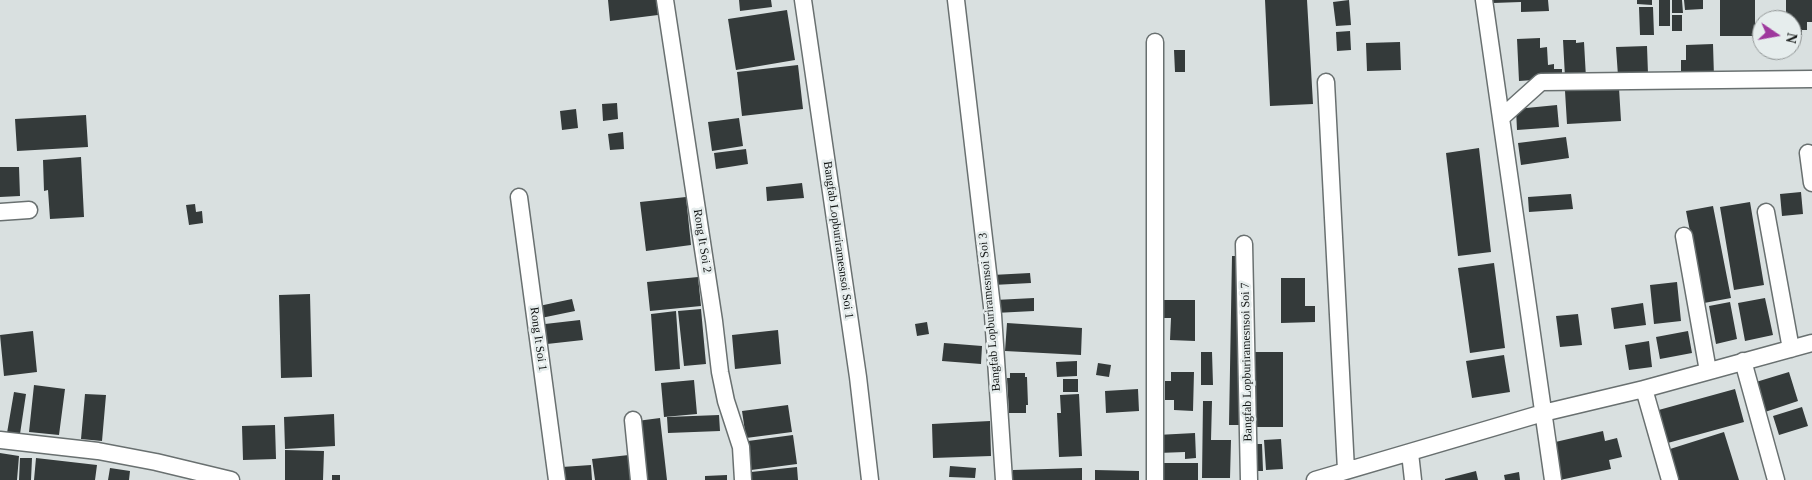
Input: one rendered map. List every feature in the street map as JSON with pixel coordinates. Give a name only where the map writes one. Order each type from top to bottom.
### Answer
[{"type":"street","name":"Rong It Soi 2","points":[[665,0],[714,321],[720,372],[726,401],[740,446],[743,480]]},
{"type":"street","name":"Bangfab Lopburiramesnsoi Soi 1","points":[[803,0],[858,377],[870,480]]},
{"type":"street","name":"Bangfab Lopburiramesnsoi Soi 3","points":[[956,0],[993,315],[1004,480]]},
{"type":"street","points":[[1484,0],[1553,480]]},
{"type":"street","points":[[1155,42],[1155,480]]},
{"type":"street","points":[[1502,117],[1541,82],[1812,79]]},
{"type":"street","points":[[1326,82],[1346,470]]},
{"type":"street","points":[[1808,153],[1812,183]]},
{"type":"street","name":"Rong It Soi 1","points":[[519,197],[557,480]]},
{"type":"street","points":[[0,212],[29,210]]},
{"type":"street","points":[[1766,212],[1791,348]]},
{"type":"street","points":[[1684,236],[1708,371]]},
{"type":"street","name":"Bangfab Lopburiramesnsoi Soi 7","points":[[1244,244],[1249,480]]},
{"type":"street","points":[[1316,480],[1543,413],[1644,389],[1812,343]]},
{"type":"street","points":[[1743,361],[1776,480]]},
{"type":"street","points":[[1644,389],[1670,480]]},
{"type":"street","points":[[632,420],[639,480]]},
{"type":"street","points":[[0,435],[156,462],[231,480]]},
{"type":"street","points":[[1410,453],[1413,480]]},
{"type":"building","points":[[608,0],[656,0],[658,15],[610,21]]},
{"type":"building","points":[[739,0],[771,0],[772,7],[740,11]]},
{"type":"building","points":[[1265,0],[1307,0],[1313,104],[1270,106]]},
{"type":"building","points":[[1349,0],[1351,25],[1336,26],[1333,2]]},
{"type":"building","points":[[1493,0],[1548,0],[1549,11],[1521,12],[1521,2],[1493,3]]},
{"type":"building","points":[[1637,0],[1652,0],[1652,5],[1637,4]]},
{"type":"building","points":[[1659,0],[1670,0],[1670,26],[1659,26]]},
{"type":"building","points":[[1672,0],[1682,0],[1683,13],[1672,13]]},
{"type":"building","points":[[1684,0],[1703,0],[1703,9],[1685,10]]},
{"type":"building","points":[[1720,0],[1755,0],[1755,10],[1752,10],[1752,36],[1720,36]]},
{"type":"building","points":[[1786,0],[1812,0],[1812,22],[1807,22],[1807,30],[1802,30],[1802,10],[1786,10]]},
{"type":"building","points":[[1639,7],[1653,7],[1654,35],[1640,35]]},
{"type":"building","points":[[787,10],[795,60],[736,70],[728,19]]},
{"type":"building","points":[[1672,15],[1682,15],[1682,31],[1672,31]]},
{"type":"building","points":[[1350,31],[1351,50],[1337,51],[1336,32]]},
{"type":"building","points":[[1540,38],[1540,48],[1547,47],[1548,65],[1554,64],[1554,69],[1562,69],[1562,78],[1519,81],[1517,39]]},
{"type":"building","points":[[1563,40],[1576,40],[1576,43],[1584,42],[1586,78],[1565,77]]},
{"type":"building","points":[[1400,42],[1401,70],[1367,71],[1366,43]]},
{"type":"building","points":[[1713,44],[1714,77],[1681,78],[1681,60],[1686,60],[1686,45]]},
{"type":"building","points":[[1647,46],[1648,74],[1618,76],[1616,47]]},
{"type":"building","points":[[1174,50],[1185,50],[1185,72],[1175,72]]},
{"type":"building","points":[[798,65],[803,109],[742,116],[737,72]]},
{"type":"building","points":[[1619,88],[1621,121],[1567,124],[1565,91]]},
{"type":"building","points":[[617,103],[618,119],[603,121],[602,104]]},
{"type":"building","points":[[1557,105],[1559,127],[1517,130],[1516,109]]},
{"type":"building","points":[[576,109],[578,128],[562,130],[560,111]]},
{"type":"building","points":[[86,115],[88,147],[17,151],[15,119]]},
{"type":"building","points":[[739,118],[743,146],[712,151],[708,122]]},
{"type":"building","points":[[623,132],[624,149],[610,150],[608,134]]},
{"type":"building","points":[[1566,137],[1569,158],[1521,165],[1518,143]]},
{"type":"building","points":[[1479,148],[1491,252],[1458,256],[1446,153]]},
{"type":"building","points":[[746,149],[748,164],[716,169],[714,153]]},
{"type":"building","points":[[81,157],[84,217],[50,219],[48,190],[44,191],[43,160]]},
{"type":"building","points":[[0,167],[19,167],[20,196],[0,197]]},
{"type":"building","points":[[802,183],[804,198],[767,201],[766,187]]},
{"type":"building","points":[[1801,192],[1803,214],[1782,216],[1780,194]]},
{"type":"building","points":[[1571,194],[1573,209],[1529,212],[1528,197]]},
{"type":"building","points":[[686,197],[691,245],[646,251],[640,202]]},
{"type":"building","points":[[1750,202],[1764,285],[1734,290],[1720,207]]},
{"type":"building","points":[[195,204],[196,212],[202,211],[203,223],[189,225],[186,205]]},
{"type":"building","points":[[1713,206],[1731,298],[1704,303],[1686,211]]},
{"type":"building","points":[[1232,256],[1242,256],[1239,425],[1229,425]]},
{"type":"building","points":[[1494,263],[1505,348],[1470,353],[1458,268]]},
{"type":"building","points":[[1030,273],[1031,283],[993,285],[992,275]]},
{"type":"building","points":[[698,277],[701,306],[650,311],[647,282]]},
{"type":"building","points":[[1281,278],[1305,278],[1305,306],[1315,306],[1315,322],[1281,323]]},
{"type":"building","points":[[1677,282],[1681,321],[1654,324],[1650,285]]},
{"type":"building","points":[[310,294],[312,377],[281,378],[279,295]]},
{"type":"building","points":[[1034,298],[1034,311],[995,313],[995,300]]},
{"type":"building","points":[[1765,298],[1773,335],[1745,341],[1738,303]]},
{"type":"building","points":[[572,299],[575,311],[541,318],[539,306]]},
{"type":"building","points":[[1164,300],[1195,300],[1195,341],[1170,340],[1171,318],[1164,318]]},
{"type":"building","points":[[1730,302],[1737,339],[1716,344],[1709,306]]},
{"type":"building","points":[[1643,303],[1646,325],[1614,329],[1611,308]]},
{"type":"building","points":[[701,309],[706,364],[684,366],[678,311]]},
{"type":"building","points":[[676,311],[680,369],[655,371],[651,314]]},
{"type":"building","points":[[1578,314],[1582,345],[1560,347],[1556,316]]},
{"type":"building","points":[[580,320],[583,340],[547,344],[545,324]]},
{"type":"building","points":[[927,322],[929,334],[917,336],[915,324]]},
{"type":"building","points":[[1007,323],[1082,328],[1081,355],[1005,351]]},
{"type":"building","points":[[778,330],[781,364],[735,369],[732,335]]},
{"type":"building","points":[[33,331],[37,372],[4,376],[0,335]]},
{"type":"building","points":[[1688,331],[1692,353],[1660,359],[1656,337]]},
{"type":"building","points":[[1649,341],[1652,367],[1629,370],[1625,345]]},
{"type":"building","points":[[944,343],[982,346],[981,364],[942,361]]},
{"type":"building","points":[[1201,352],[1212,352],[1213,385],[1201,385]]},
{"type":"building","points":[[1250,352],[1283,352],[1283,427],[1249,427]]},
{"type":"building","points":[[1504,355],[1510,392],[1472,398],[1466,361]]},
{"type":"building","points":[[1077,361],[1077,376],[1057,377],[1056,362]]},
{"type":"building","points":[[1098,363],[1111,365],[1109,377],[1096,375]]},
{"type":"building","points":[[1171,372],[1194,372],[1193,411],[1174,410],[1174,400],[1165,400],[1165,381],[1171,381]]},
{"type":"building","points":[[1789,372],[1798,401],[1765,412],[1756,382]]},
{"type":"building","points":[[1010,373],[1025,373],[1025,377],[1027,377],[1028,405],[1026,405],[1026,413],[1009,413],[1007,378],[1010,378]]},
{"type":"building","points":[[1063,379],[1078,379],[1078,392],[1063,392]]},
{"type":"building","points":[[694,380],[697,414],[664,417],[661,383]]},
{"type":"building","points":[[34,385],[65,389],[59,435],[29,432]]},
{"type":"building","points":[[1138,389],[1139,411],[1106,413],[1105,391]]},
{"type":"building","points":[[1735,389],[1744,422],[1664,444],[1655,411]]},
{"type":"building","points":[[14,392],[26,394],[20,434],[7,433]]},
{"type":"building","points":[[85,394],[106,395],[102,441],[81,439]]},
{"type":"building","points":[[1079,394],[1082,456],[1059,457],[1057,413],[1061,413],[1060,395]]},
{"type":"building","points":[[1203,401],[1212,401],[1211,440],[1231,440],[1230,478],[1202,478]]},
{"type":"building","points":[[788,405],[792,432],[746,438],[742,411]]},
{"type":"building","points":[[1802,407],[1808,426],[1779,435],[1773,416]]},
{"type":"building","points":[[334,414],[335,446],[285,449],[284,417]]},
{"type":"building","points":[[719,415],[720,431],[668,433],[667,417]]},
{"type":"building","points":[[660,418],[667,480],[644,480],[637,421]]},
{"type":"building","points":[[990,421],[991,456],[933,458],[932,424]]},
{"type":"building","points":[[275,425],[276,459],[243,460],[242,426]]},
{"type":"building","points":[[1603,431],[1605,441],[1617,438],[1622,457],[1609,460],[1611,469],[1560,480],[1551,443]]},
{"type":"building","points":[[1724,432],[1739,480],[1679,480],[1670,449]]},
{"type":"building","points":[[1195,433],[1196,458],[1185,459],[1185,452],[1158,453],[1157,435]]},
{"type":"building","points":[[793,435],[797,464],[751,470],[748,441]]},
{"type":"building","points":[[1281,439],[1283,469],[1266,470],[1264,440]]},
{"type":"building","points":[[1250,444],[1262,444],[1263,471],[1250,471]]},
{"type":"building","points":[[285,450],[324,451],[323,480],[285,480]]},
{"type":"building","points":[[0,453],[19,456],[17,480],[0,480]]},
{"type":"building","points":[[629,455],[631,480],[595,480],[592,459]]},
{"type":"building","points":[[20,458],[32,458],[31,480],[19,480]]},
{"type":"building","points":[[36,458],[97,465],[95,480],[34,480]]},
{"type":"building","points":[[1160,463],[1198,463],[1198,480],[1160,480]]},
{"type":"building","points":[[591,465],[592,480],[563,480],[562,467]]},
{"type":"building","points":[[950,466],[976,468],[975,478],[949,477]]},
{"type":"building","points":[[797,467],[798,480],[752,480],[751,472]]},
{"type":"building","points":[[110,468],[130,471],[129,480],[108,480]]},
{"type":"building","points":[[1082,468],[1082,480],[1013,480],[1013,470]]},
{"type":"building","points":[[1095,470],[1139,471],[1139,480],[1095,480]]},
{"type":"building","points":[[1476,471],[1478,480],[1445,480],[1445,479]]},
{"type":"building","points":[[1519,472],[1520,480],[1505,480],[1504,475]]},
{"type":"building","points":[[332,475],[340,475],[340,480],[332,480]]},
{"type":"building","points":[[727,475],[727,480],[705,480],[705,476]]}]
